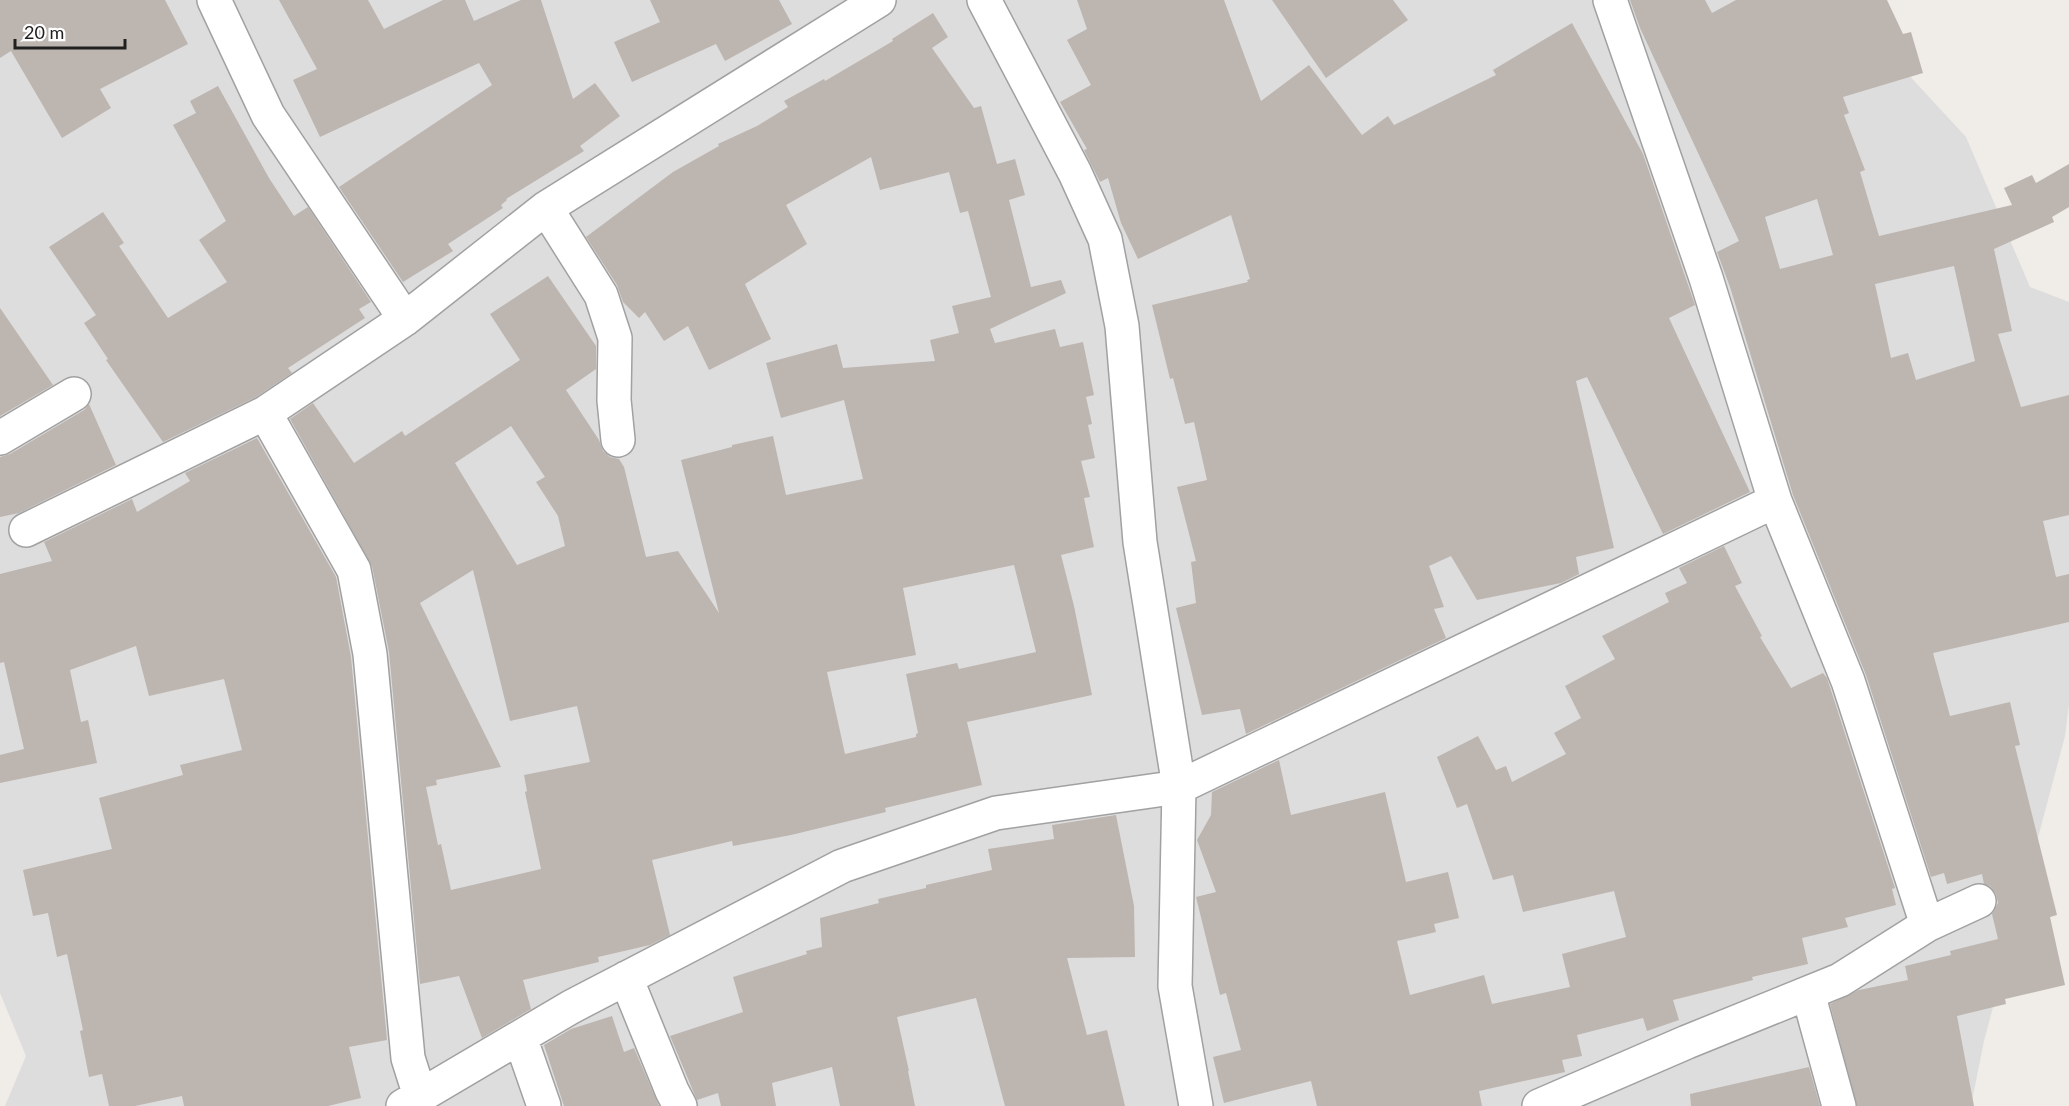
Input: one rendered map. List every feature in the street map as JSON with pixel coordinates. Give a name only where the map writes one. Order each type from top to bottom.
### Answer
[{"type":"street","points":[[214,0],[268,115],[405,319]]},
{"type":"street","points":[[26,530],[265,413],[405,319],[546,208],[879,0]]},
{"type":"street","points":[[984,0],[1075,173],[1105,239],[1122,327],[1140,542],[1179,787],[1175,986],[1196,1106]]},
{"type":"street","points":[[1610,0],[1706,278],[1774,501],[1848,681],[1927,924]]},
{"type":"street","points":[[546,208],[601,296],[615,338],[614,400],[618,440]]},
{"type":"street","points":[[0,438],[74,394]]},
{"type":"street","points":[[265,413],[354,570],[370,654],[412,1101],[571,1006],[842,866],[996,813],[1179,787],[1774,501]]},
{"type":"street","points":[[1539,1106],[1687,1042],[1840,980],[1927,924],[1979,901]]},
{"type":"street","points":[[626,978],[680,1106]]},
{"type":"street","points":[[1808,993],[1839,1106]]},
{"type":"street","points":[[520,1037],[544,1106]]},
{"type":"shaded area","points":[[0,0],[1863,0],[1870,33],[1966,137],[2030,287],[2069,302],[2069,704],[2065,736],[1984,1041],[1971,1106],[5,1106],[26,1056],[0,993]]},
{"type":"building","points":[[0,0],[165,0],[188,44],[100,89],[111,108],[62,138],[11,51],[0,58]]},
{"type":"building","points":[[279,0],[368,0],[384,29],[443,0],[465,0],[474,21],[521,0],[541,0],[573,99],[595,83],[620,116],[580,146],[584,151],[506,199],[501,205],[503,208],[448,244],[453,251],[403,282],[339,187],[492,85],[479,63],[320,137],[293,80],[317,69]]},
{"type":"building","points":[[650,0],[779,0],[792,24],[725,61],[716,44],[632,82],[614,42],[660,22]]},
{"type":"building","points":[[1077,0],[1224,0],[1261,101],[1309,65],[1362,135],[1388,116],[1394,125],[1496,75],[1493,70],[1572,23],[1643,154],[1695,305],[1669,318],[1750,492],[1663,534],[1587,377],[1576,381],[1614,548],[1576,557],[1579,574],[1561,583],[1477,600],[1451,556],[1429,566],[1444,607],[1434,609],[1446,638],[1246,734],[1240,709],[1202,715],[1176,608],[1196,603],[1191,562],[1196,561],[1177,487],[1207,480],[1194,422],[1185,424],[1173,378],[1170,379],[1152,305],[1248,282],[1247,280],[1250,279],[1231,215],[1138,259],[1121,223],[1108,178],[1100,182],[1084,150],[1087,149],[1060,102],[1091,85],[1067,40],[1087,29]]},
{"type":"building","points":[[1272,0],[1393,0],[1408,20],[1326,78]]},
{"type":"building","points":[[1630,0],[1705,0],[1712,13],[1736,0],[1887,0],[1903,34],[1911,32],[1923,73],[1843,97],[1849,113],[1844,115],[1865,170],[1860,172],[1879,236],[2012,205],[2004,188],[2032,175],[2036,183],[2069,164],[2069,207],[2052,217],[2054,222],[1994,249],[2012,331],[1998,334],[2021,407],[2069,395],[2069,515],[2043,521],[2056,577],[2069,574],[2069,622],[1933,653],[1950,716],[2010,702],[2020,745],[2015,746],[2057,915],[2050,917],[2065,985],[2005,999],[2006,1004],[1957,1016],[1974,1106],[1857,1106],[1830,1004],[1859,990],[1908,980],[1905,966],[1951,955],[1950,951],[1998,939],[1992,914],[1998,903],[1996,894],[1990,886],[1984,884],[1982,874],[1947,884],[1944,873],[1931,877],[1866,675],[1793,495],[1730,287],[1717,252],[1739,241],[1640,28]],"holes":[[[1817,199],[1833,255],[1780,269],[1765,217]],[[1954,266],[1975,361],[1916,380],[1908,353],[1891,358],[1875,284]]]},
{"type":"building","points":[[933,13],[948,37],[932,48],[974,108],[981,106],[997,164],[1015,159],[1025,195],[1009,200],[1031,287],[1061,280],[1066,293],[990,329],[995,343],[1055,329],[1060,347],[1083,342],[1094,395],[1086,397],[1092,424],[1088,425],[1095,458],[1081,461],[1090,497],[1084,498],[1094,547],[1061,555],[1092,695],[967,722],[982,785],[885,808],[886,812],[791,835],[733,846],[732,841],[652,860],[670,935],[650,945],[598,957],[599,962],[523,980],[531,1009],[482,1038],[459,976],[420,984],[389,652],[372,566],[290,419],[313,403],[354,463],[402,431],[405,436],[520,360],[490,314],[548,276],[596,346],[596,369],[566,390],[599,440],[603,451],[610,457],[619,459],[624,467],[646,557],[678,551],[719,613],[681,460],[773,436],[786,495],[863,479],[844,400],[781,418],[766,363],[837,344],[843,368],[935,361],[930,340],[959,333],[952,306],[991,297],[968,211],[960,213],[949,172],[880,190],[871,157],[786,205],[807,244],[745,284],[771,339],[709,370],[688,326],[664,341],[645,312],[639,318],[623,302],[617,285],[586,237],[673,172],[719,146],[718,144],[757,126],[788,107],[784,101],[824,79],[825,81],[893,41],[892,39]],"holes":[[[511,426],[545,477],[536,482],[558,516],[565,546],[517,565],[455,463]],[[1014,565],[1036,652],[959,669],[957,663],[906,674],[918,733],[916,737],[845,754],[827,672],[916,655],[903,588]],[[473,570],[510,721],[577,706],[590,762],[524,775],[527,791],[525,792],[541,869],[451,890],[441,844],[438,845],[426,787],[437,785],[436,780],[501,767],[420,603]]]},
{"type":"building","points":[[218,86],[269,178],[294,216],[308,207],[371,302],[359,309],[365,318],[288,368],[292,373],[256,397],[163,442],[106,360],[108,359],[84,323],[96,315],[49,247],[103,212],[124,243],[119,246],[168,318],[227,282],[199,240],[226,221],[173,125],[196,113],[190,101]]},
{"type":"building","points":[[0,308],[53,385],[0,416]]},
{"type":"building","points":[[89,404],[116,465],[19,513],[0,517],[0,457],[10,454],[84,410]]},
{"type":"building","points":[[257,438],[336,577],[351,657],[387,1040],[349,1047],[361,1098],[328,1106],[184,1106],[182,1096],[135,1106],[109,1106],[102,1074],[89,1077],[80,1031],[83,1030],[67,954],[57,957],[48,913],[33,916],[23,870],[112,849],[99,798],[183,775],[180,765],[242,750],[224,679],[149,696],[136,646],[70,670],[81,722],[88,720],[97,763],[0,783],[0,755],[24,749],[4,662],[0,663],[0,574],[52,561],[44,542],[132,499],[137,512],[190,481],[185,473]]},
{"type":"building","points":[[1724,546],[1742,583],[1735,586],[1762,636],[1760,637],[1791,688],[1823,673],[1827,678],[1895,888],[1892,889],[1896,905],[1845,918],[1848,927],[1802,938],[1808,964],[1752,977],[1753,980],[1673,1000],[1679,1020],[1647,1031],[1643,1018],[1577,1035],[1582,1056],[1562,1060],[1565,1072],[1479,1091],[1482,1106],[1317,1106],[1311,1081],[1224,1103],[1213,1057],[1241,1050],[1226,993],[1220,995],[1196,897],[1216,892],[1197,840],[1211,815],[1212,792],[1279,760],[1291,815],[1385,792],[1406,882],[1448,872],[1459,918],[1434,924],[1436,932],[1397,941],[1410,995],[1484,975],[1492,1004],[1570,987],[1562,954],[1626,937],[1614,891],[1523,912],[1513,875],[1493,880],[1467,804],[1457,808],[1437,757],[1478,736],[1496,770],[1506,766],[1512,782],[1566,754],[1554,733],[1581,718],[1565,686],[1615,659],[1602,636],[1669,602],[1665,593],[1687,583],[1679,568]]},
{"type":"building","points":[[1116,815],[1134,906],[1135,957],[1067,958],[1087,1035],[1107,1030],[1125,1106],[1005,1106],[976,998],[897,1017],[915,1106],[840,1106],[832,1067],[772,1083],[776,1106],[721,1106],[718,1093],[697,1100],[670,1036],[743,1012],[733,977],[807,954],[806,951],[822,947],[820,918],[879,903],[878,899],[926,888],[926,885],[992,870],[988,849],[1054,839],[1052,825]]},
{"type":"building","points":[[612,1016],[624,1052],[634,1048],[659,1106],[564,1106],[544,1045],[571,1029]]},
{"type":"building","points":[[1809,1067],[1820,1106],[1691,1106],[1690,1094]]}]
